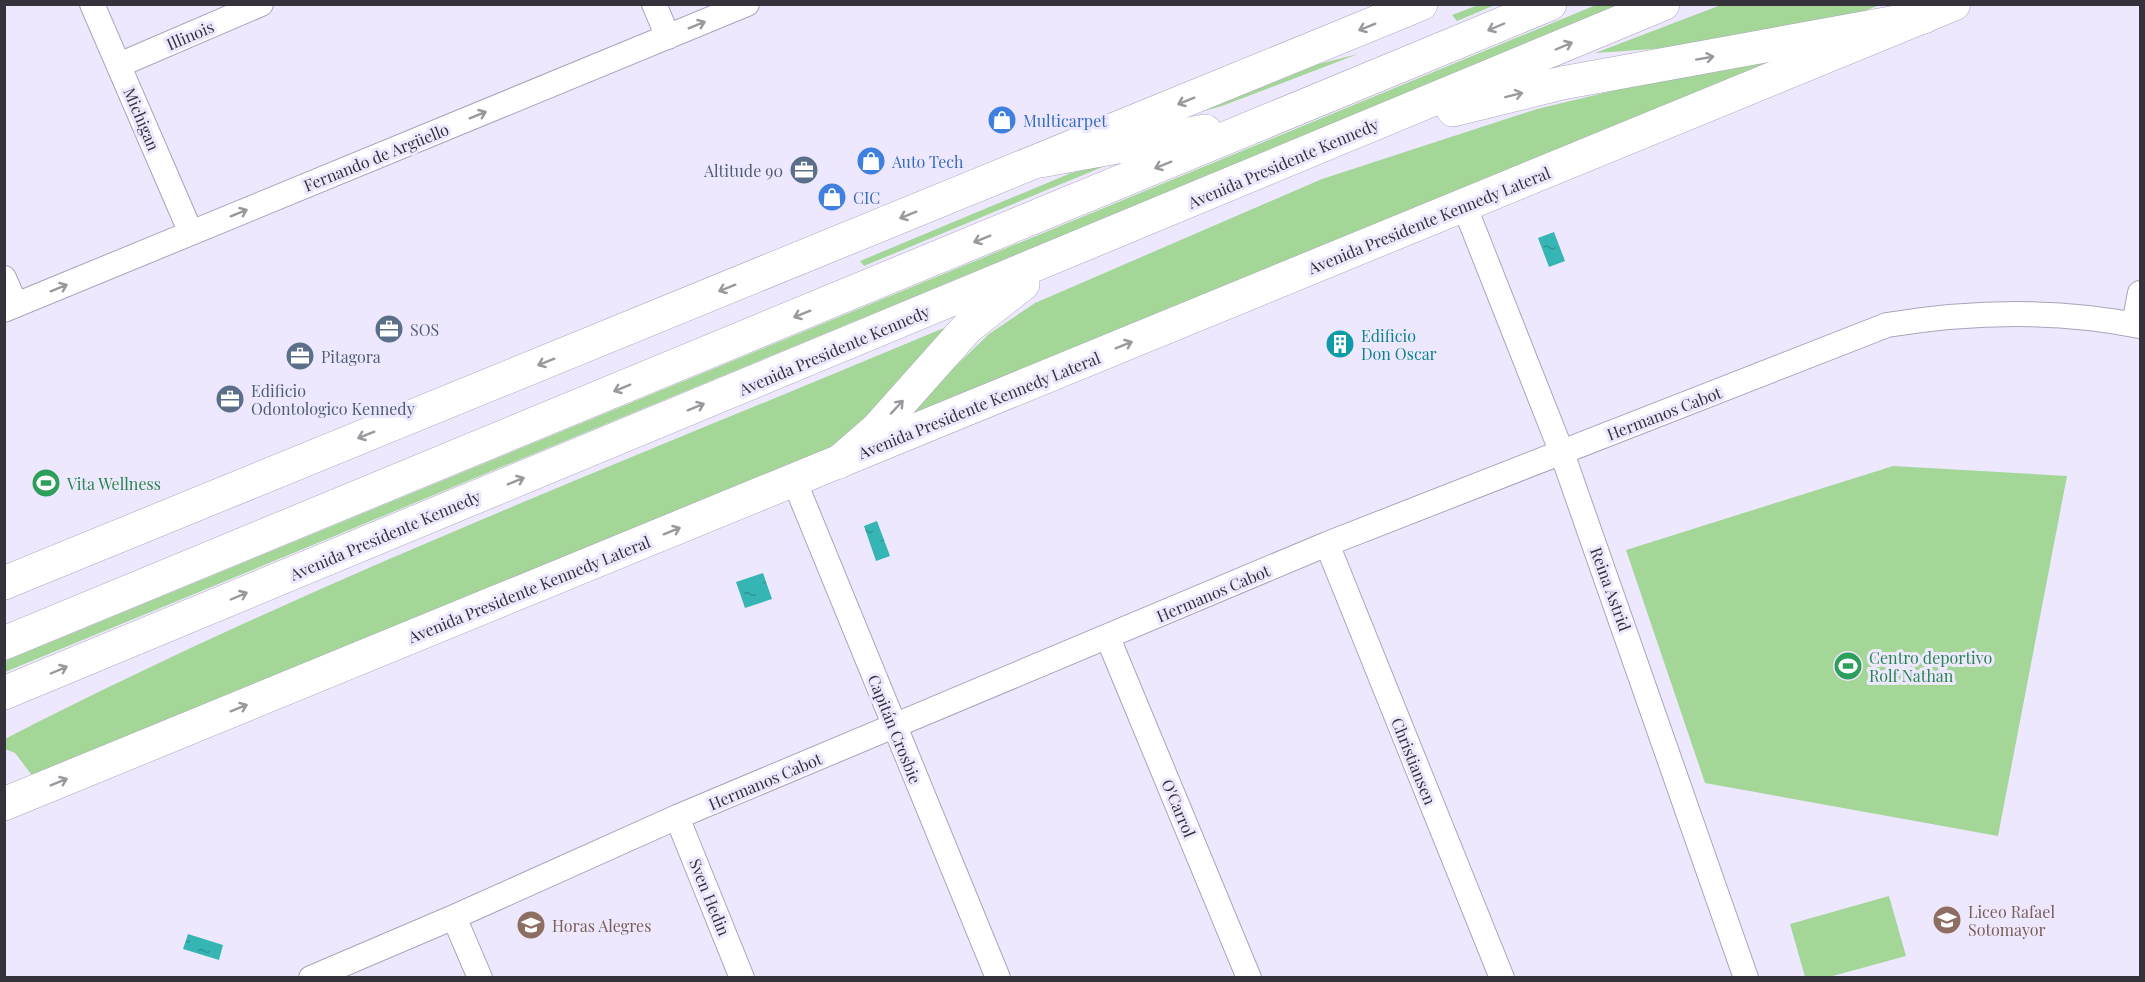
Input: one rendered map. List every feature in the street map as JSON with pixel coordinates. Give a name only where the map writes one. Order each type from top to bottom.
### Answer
[{"type":"main road","points":[[4,583],[1421,4]]},
{"type":"main road","points":[[4,643],[1550,4]]},
{"type":"main road","name":"Avenida Presidente Kennedy","points":[[4,693],[1355,134],[1663,4]]},
{"type":"main road","name":"Avenida Presidente Kennedy Lateral","points":[[4,804],[1954,4]]},
{"type":"main road","points":[[1355,134],[1562,83],[1924,18]]},
{"type":"main road","points":[[1040,161],[1177,138],[1294,111]]},
{"type":"main road","points":[[839,462],[876,429],[967,328],[1020,286],[1088,244]]},
{"type":"street","name":"Michigan","points":[[92,4],[191,233]]},
{"type":"street","name":"Illinois","points":[[119,65],[261,4]]},
{"type":"street","points":[[654,4],[668,37]]},
{"type":"street","name":"Fernando de Argüello","points":[[10,308],[747,4]]},
{"type":"street","name":"Reina Astrid","points":[[1464,206],[1562,453],[1746,978]]},
{"type":"street","points":[[4,278],[10,308]]},
{"type":"street","points":[[2137,325],[2140,293]]},
{"type":"street","name":"Hermanos Cabot","points":[[311,978],[677,817],[1108,638],[1327,544],[1887,325],[1940,316],[1984,314],[2064,315],[2137,325]]},
{"type":"street","name":"Capitán Crosbie","points":[[794,480],[998,978]]},
{"type":"street","name":"Christiansen","points":[[1327,544],[1502,978]]},
{"type":"street","name":"O'Carrol","points":[[1108,638],[1250,978]]},
{"type":"street","name":"Sven Hedin","points":[[677,817],[742,978]]},
{"type":"street","points":[[454,917],[480,978]]},
{"type":"shaded area","points":[[1478,5],[1495,5],[1457,21],[1452,15]]},
{"type":"shaded area","points":[[1596,5],[1621,5],[5,672],[5,661]]},
{"type":"shaded area","points":[[1721,5],[1880,5],[1811,27],[1775,35],[1595,53]]},
{"type":"shaded area","points":[[1358,54],[1222,106],[1193,114],[1319,64]]},
{"type":"shaded area","points":[[1771,61],[889,430],[989,334],[1035,303],[1322,179],[1537,109],[1633,86]]},
{"type":"shaded area","points":[[1112,163],[864,266],[860,261],[1071,173]]},
{"type":"shaded area","points":[[956,323],[869,419],[827,453],[34,778],[15,753],[5,749],[5,739],[238,626],[476,522]]},
{"type":"shaded area","name":"Centro deportivo Rolf Nathan","points":[[1893,466],[2067,476],[1998,836],[1705,783],[1626,550]]},
{"type":"shaded area","points":[[1889,896],[1906,956],[1829,977],[1805,977],[1790,924]]},
{"type":"water","points":[[1554,232],[1565,261],[1549,267],[1538,238]]},
{"type":"water","points":[[877,521],[890,556],[876,561],[864,526]]},
{"type":"water","points":[[763,573],[772,599],[745,608],[736,582]]},
{"type":"water","points":[[188,934],[223,945],[219,960],[183,949]]},
{"type":"place","name":"Multicarpet","points":[[1002,120]]},
{"type":"place","name":"Auto Tech","points":[[871,161]]},
{"type":"place","name":"Altitude 90","points":[[804,170]]},
{"type":"place","name":"CIC","points":[[832,197]]},
{"type":"place","name":"SOS","points":[[389,329]]},
{"type":"place","name":"Edificio Don Oscar","points":[[1340,344]]},
{"type":"place","name":"Pitagora","points":[[300,356]]},
{"type":"place","name":"Edificio Odontologico Kennedy","points":[[230,399]]},
{"type":"place","name":"Vita Wellness","points":[[46,483]]},
{"type":"place","name":"Centro deportivo Rolf Nathan","points":[[1848,666]]},
{"type":"place","name":"Liceo Rafael Sotomayor","points":[[1947,920]]},
{"type":"place","name":"Horas Alegres","points":[[531,925]]}]
